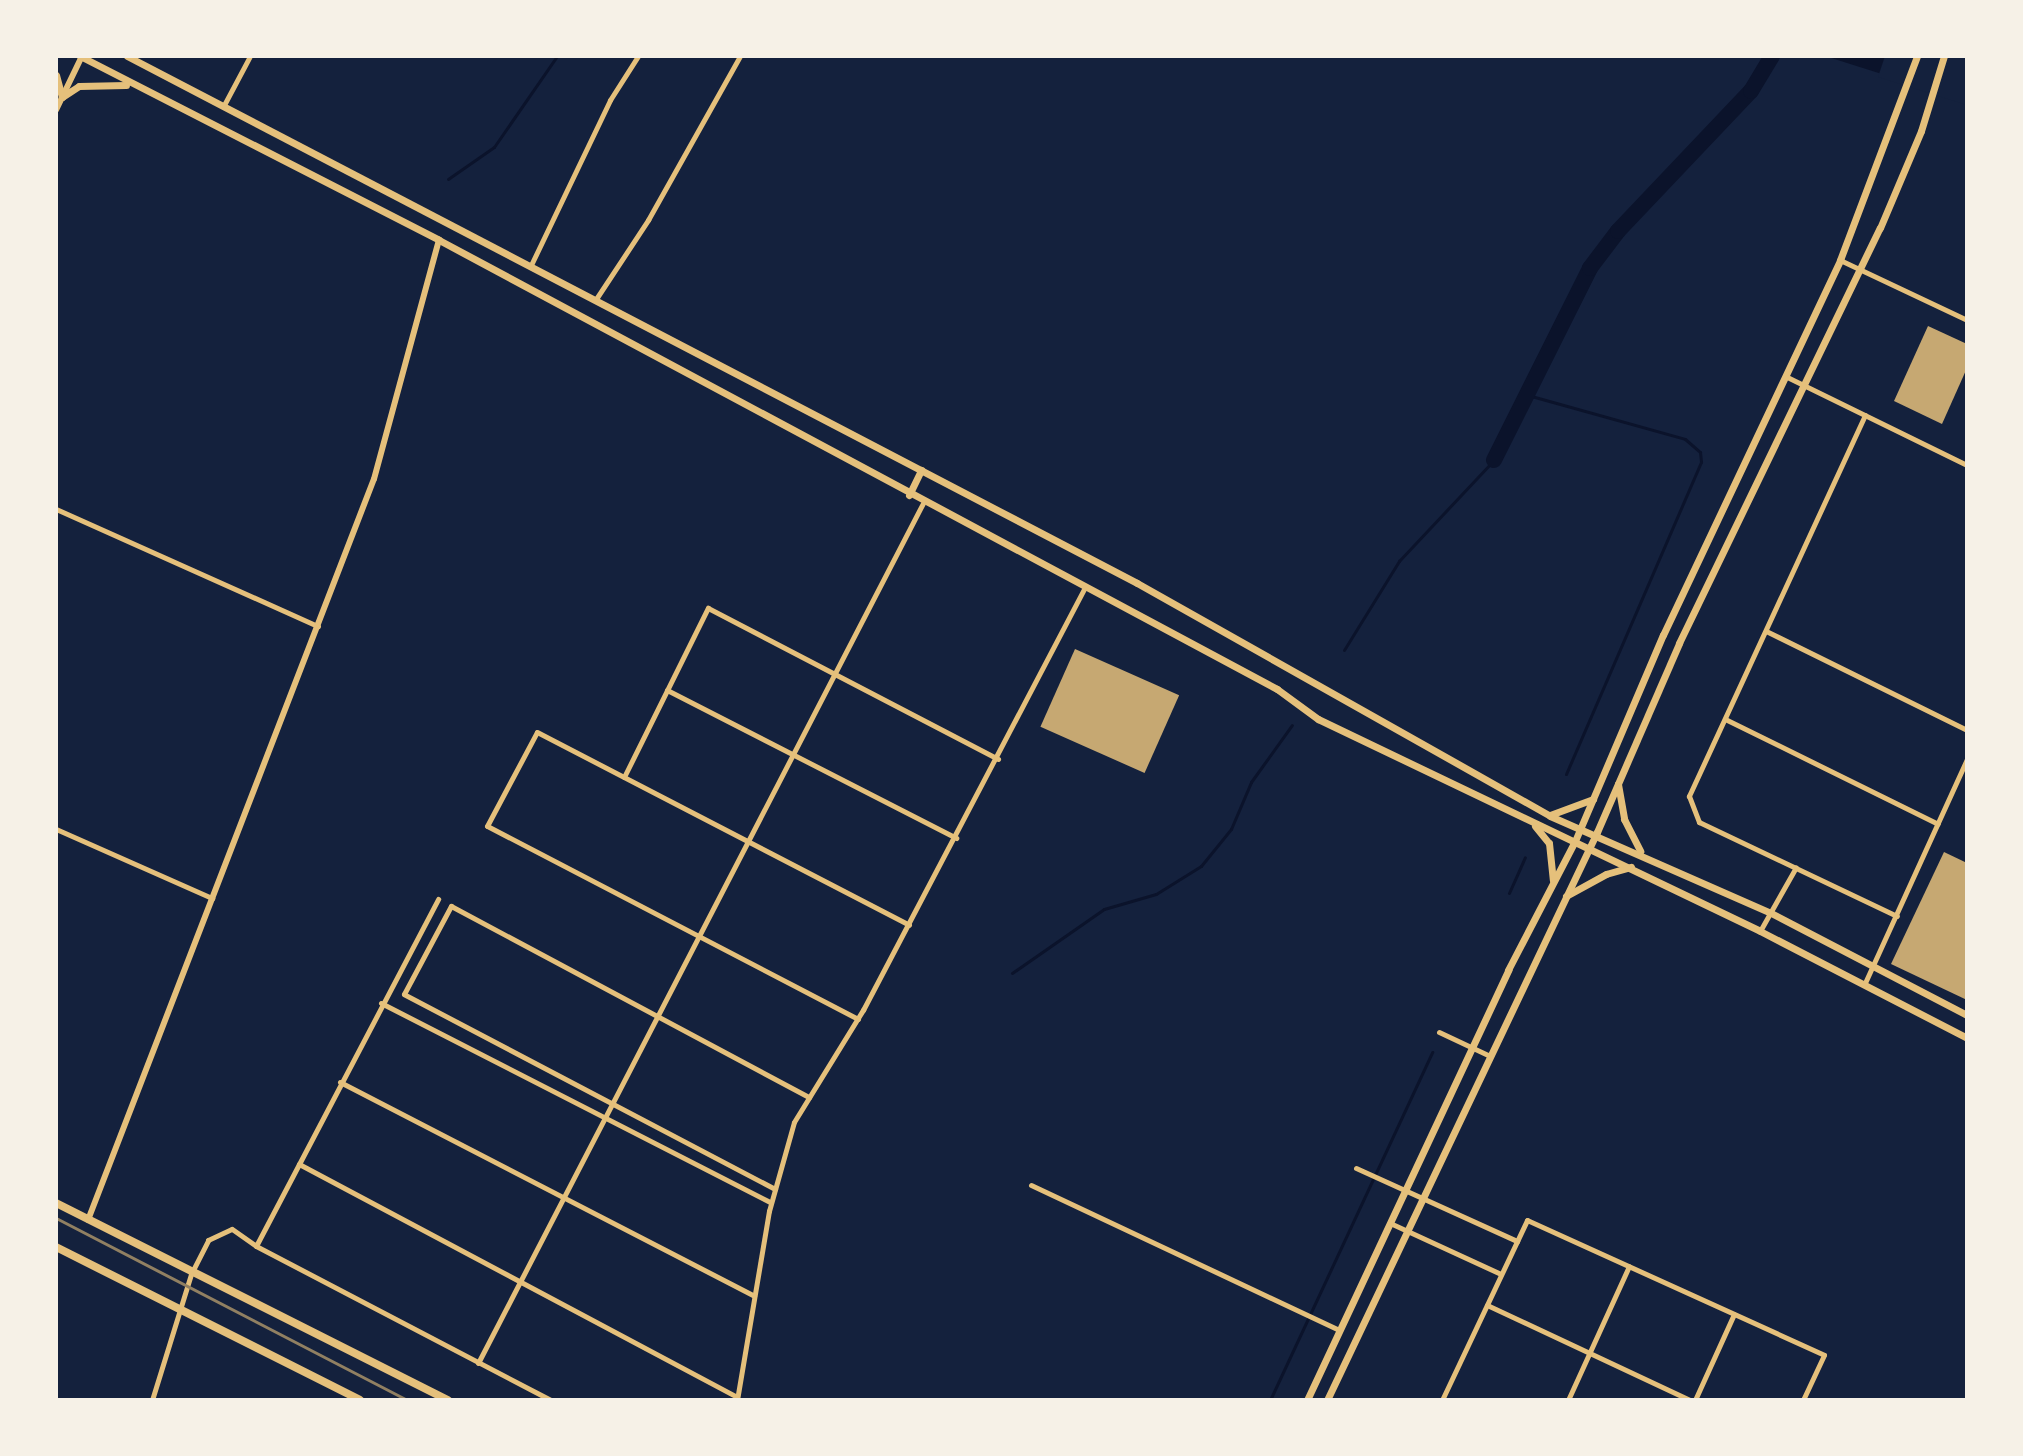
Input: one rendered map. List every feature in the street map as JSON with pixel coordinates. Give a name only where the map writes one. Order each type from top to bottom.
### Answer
[{"type":"main road","points":[[81,56],[130,85],[439,240],[923,503],[1277,689],[1318,719],[1533,824],[1631,867],[1967,1038]]},
{"type":"main road","points":[[127,56],[1137,583],[1550,816],[1597,832],[1771,913],[1967,1015]]},
{"type":"main road","points":[[1307,1400],[1472,1047],[1575,841],[1840,260],[1895,122],[1917,56]]},
{"type":"main road","points":[[1327,1400],[1488,1055],[1597,832],[1857,267],[1880,228],[1921,131],[1944,56]]},
{"type":"main road","points":[[56,75],[62,97],[79,86],[130,85]]},
{"type":"main road","points":[[909,495],[921,470]]},
{"type":"main road","points":[[1618,783],[1624,819],[1642,853]]},
{"type":"main road","points":[[1550,816],[1593,799]]},
{"type":"main road","points":[[1533,824],[1549,843],[1554,882]]},
{"type":"main road","points":[[1564,898],[1590,881],[1631,867]]},
{"type":"main road","points":[[56,1203],[191,1274],[448,1400]]},
{"type":"main road","points":[[56,1247],[182,1314],[360,1400]]},
{"type":"street","points":[[56,110],[81,56]]},
{"type":"street","points":[[224,105],[250,56]]},
{"type":"street","points":[[531,265],[610,100],[638,56]]},
{"type":"street","points":[[596,299],[648,220],[740,56]]},
{"type":"street","points":[[88,1220],[320,627],[374,479],[439,240]]},
{"type":"street","points":[[1840,260],[1967,320]]},
{"type":"street","points":[[1785,376],[1967,465]]},
{"type":"street","points":[[1865,415],[1689,796],[1699,822],[1897,916]]},
{"type":"street","points":[[478,1363],[701,936],[791,752],[923,503]]},
{"type":"street","points":[[56,509],[320,627]]},
{"type":"street","points":[[299,1164],[737,1398],[771,1203],[794,1122],[858,1019],[998,759],[1085,588]]},
{"type":"street","points":[[624,777],[708,608],[998,759]]},
{"type":"street","points":[[1766,631],[1967,730]]},
{"type":"street","points":[[667,690],[956,838]]},
{"type":"street","points":[[1725,719],[1938,824]]},
{"type":"street","points":[[858,1019],[487,826],[537,732],[909,925]]},
{"type":"street","points":[[1864,985],[1967,759]]},
{"type":"street","points":[[56,829],[215,899]]},
{"type":"street","points":[[1760,931],[1796,867]]},
{"type":"street","points":[[256,1246],[438,899]]},
{"type":"street","points":[[775,1189],[404,994],[451,906],[659,1014],[809,1097]]},
{"type":"street","points":[[381,1003],[771,1203]]},
{"type":"street","points":[[1439,1032],[1488,1055]]},
{"type":"street","points":[[340,1082],[754,1296]]},
{"type":"street","points":[[1356,1168],[1517,1241]]},
{"type":"street","points":[[1031,1185],[1339,1330]]},
{"type":"street","points":[[1442,1400],[1527,1220],[1824,1355],[1803,1400]]},
{"type":"street","points":[[1390,1223],[1501,1274]]},
{"type":"street","points":[[152,1400],[182,1314],[191,1274],[208,1240],[217,1232],[232,1229],[256,1246],[550,1400]]},
{"type":"street","points":[[1568,1400],[1629,1266]]},
{"type":"street","points":[[1487,1305],[1693,1400],[1734,1314]]},
{"type":"water","points":[[1825,56],[1967,56],[1967,101]]},
{"type":"pier","points":[[1885,56],[1967,56],[1967,105],[1878,77]]},
{"type":"building","points":[[1928,326],[1967,344],[1967,368],[1942,424],[1894,401]]},
{"type":"building","points":[[1075,649],[1179,695],[1145,773],[1040,727]]},
{"type":"building","points":[[1944,852],[1967,863],[1967,1000],[1891,964]]},
{"type":"waterway","points":[[448,179],[494,147],[557,56]]},
{"type":"waterway","points":[[1494,460],[1590,268],[1618,231],[1751,91],[1772,56]]},
{"type":"waterway","points":[[1524,394],[1685,439],[1700,452],[1701,462],[1566,774]]},
{"type":"waterway","points":[[1344,650],[1399,561],[1494,460]]},
{"type":"waterway","points":[[1012,973],[1104,909],[1156,894],[1201,866],[1231,829],[1251,782],[1292,725]]},
{"type":"waterway","points":[[1509,893],[1525,857]]},
{"type":"waterway","points":[[1270,1400],[1432,1052]]},
{"type":"railway","points":[[56,1218],[407,1400]]}]
